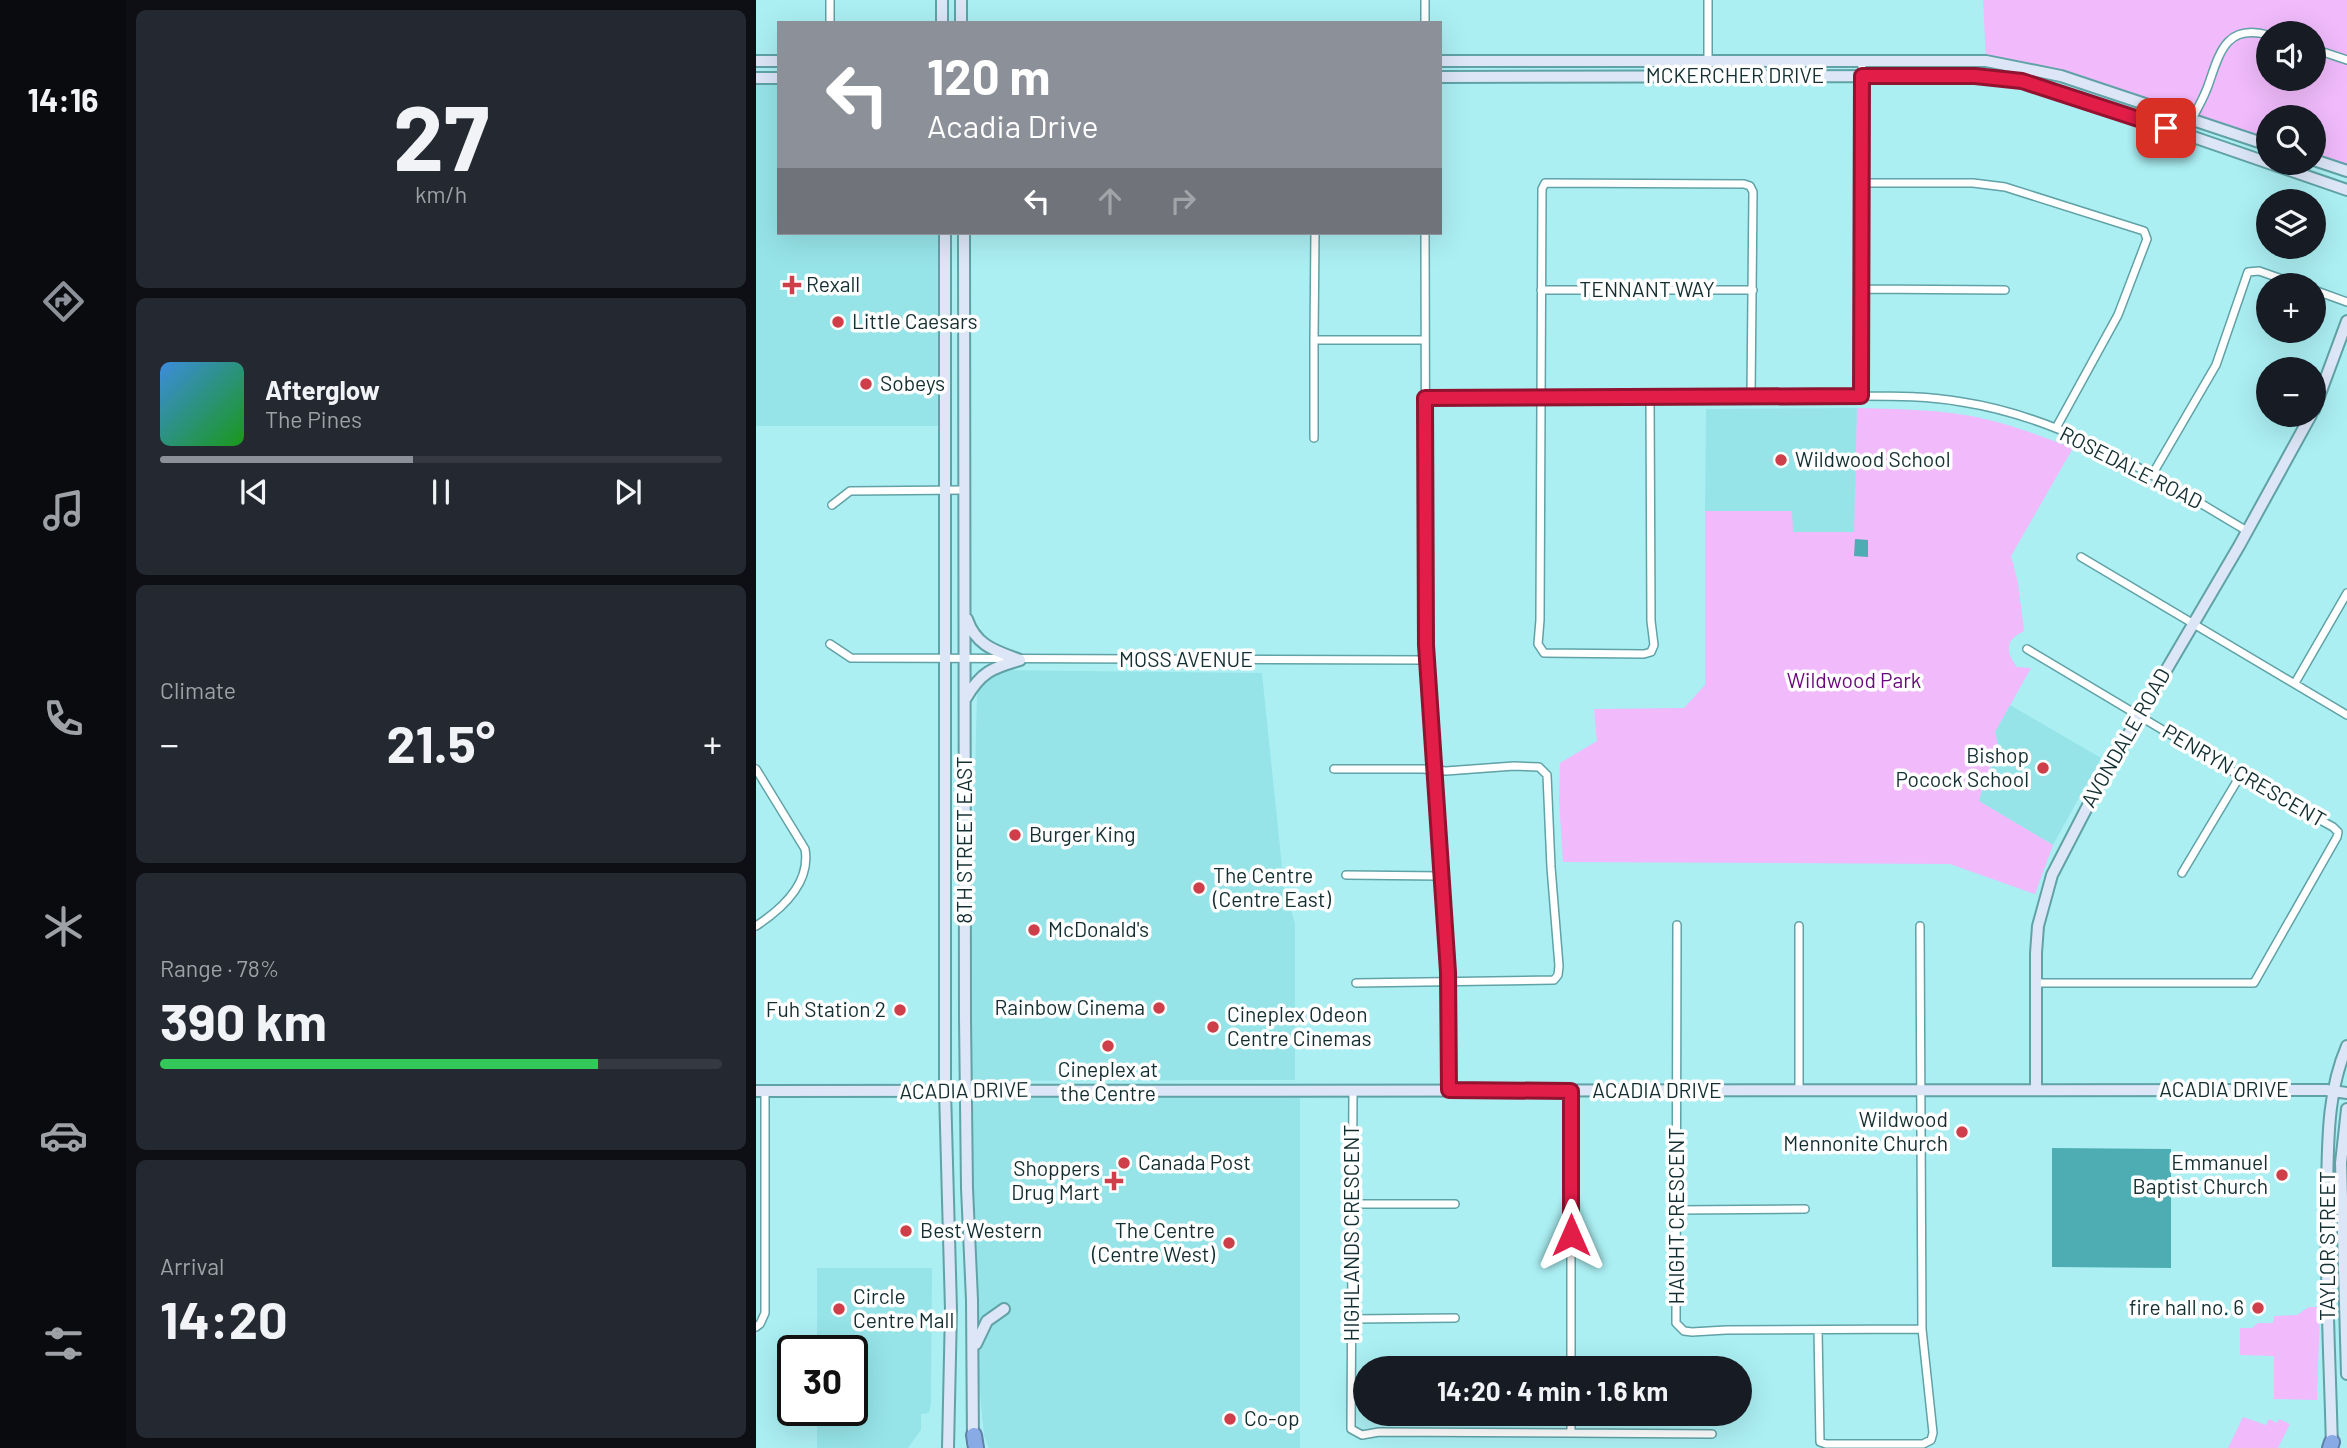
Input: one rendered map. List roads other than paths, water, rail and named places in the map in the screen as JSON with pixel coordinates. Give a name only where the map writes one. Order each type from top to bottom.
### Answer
[{"type":"main road","points":[[942,0],[942,21]]},
{"type":"main road","points":[[961,0],[961,21]]},
{"type":"main road","points":[[756,61],[777,61]]},
{"type":"main road","name":"MCKERCHER DRIVE","points":[[1442,61],[1986,61],[2061,76],[2256,141]]},
{"type":"main road","name":"MCKERCHER DRIVE","points":[[1442,77],[1975,76],[2022,81],[2089,101],[2347,190]]},
{"type":"main road","points":[[756,78],[777,78]]},
{"type":"main road","points":[[2326,164],[2347,172]]},
{"type":"main road","name":"8TH STREET EAST","points":[[945,235],[945,1090],[951,1310],[948,1448]]},
{"type":"main road","name":"8TH STREET EAST","points":[[964,235],[966,1090],[974,1444]]},
{"type":"main road","points":[[2326,378],[2347,321]]},
{"type":"main road","name":"AVONDALE ROAD","points":[[2036,1090],[2038,926],[2048,885],[2067,842],[2304,427]]},
{"type":"main road","points":[[965,613],[970,629],[981,643],[1020,660]]},
{"type":"main road","points":[[965,701],[977,680],[985,674],[1020,660]]},
{"type":"main road","name":"TAYLOR STREET","points":[[2331,1446],[2326,1222],[2328,1142],[2333,1091],[2347,1046]]},
{"type":"main road","name":"ACADIA DRIVE","points":[[761,1091],[2036,1090],[2347,1093]]},
{"type":"main road","name":"TAYLOR STREET","points":[[2347,1109],[2340,1163],[2347,1374]]},
{"type":"main road","points":[[973,1350],[987,1321],[1004,1309]]},
{"type":"street","points":[[830,0],[830,21]]},
{"type":"street","points":[[1425,0],[1425,21]]},
{"type":"street","points":[[1708,0],[1708,61]]},
{"type":"street","points":[[2192,119],[2222,48],[2228,40],[2247,31],[2256,32]]},
{"type":"street","points":[[2326,53],[2347,60]]},
{"type":"street","points":[[1861,396],[1862,62]]},
{"type":"street","points":[[1650,397],[1651,621],[1654,645],[1651,652],[1644,654],[1544,653],[1538,644],[1542,189],[1545,183],[1750,186],[1753,192],[1751,396]]},
{"type":"street","points":[[1863,183],[1973,183],[2005,187],[2144,231],[2147,239],[2118,314],[2056,428]]},
{"type":"street","points":[[1314,438],[1315,235]]},
{"type":"street","points":[[1425,235],[1427,660],[1448,982],[1449,1090]]},
{"type":"street","points":[[2152,475],[2216,365],[2248,271],[2265,273]]},
{"type":"street","points":[[1862,289],[2005,290]]},
{"type":"street","name":"TENNANT WAY","points":[[1541,290],[1753,290]]},
{"type":"street","points":[[2326,294],[2347,302]]},
{"type":"street","points":[[1314,340],[1425,340]]},
{"type":"street","name":"ROSEDALE ROAD","points":[[1425,398],[1861,396],[1921,397],[1964,402],[2056,428],[2099,447],[2247,531]]},
{"type":"street","points":[[832,505],[850,491],[964,490]]},
{"type":"street","points":[[2081,557],[2347,715]]},
{"type":"street","points":[[2295,683],[2347,593]]},
{"type":"street","name":"MOSS AVENUE","points":[[830,644],[851,658],[1427,660]]},
{"type":"street","name":"PENRYN CRESCENT","points":[[2027,649],[2338,832],[2254,983],[2036,983]]},
{"type":"street","points":[[1334,769],[1539,767],[1547,775],[1559,975],[1550,982],[1356,983]]},
{"type":"street","points":[[756,769],[805,849],[808,862],[804,875],[785,906],[756,926]]},
{"type":"street","points":[[2182,873],[2240,776]]},
{"type":"street","points":[[1346,875],[1441,876]]},
{"type":"street","name":"HAIGHT CRESCENT","points":[[1677,925],[1676,1323],[1679,1328],[1692,1332],[1922,1329]]},
{"type":"street","points":[[1799,926],[1799,1091]]},
{"type":"street","points":[[1818,1330],[1819,1442],[1923,1444],[1931,1440],[1933,1433],[1922,1329],[1920,926]]},
{"type":"street","points":[[756,1327],[765,1313],[761,1091]]},
{"type":"street","name":"HIGHLANDS CRESCENT","points":[[1353,1091],[1351,1429],[1362,1435],[1379,1432],[1571,1433]]},
{"type":"street","points":[[1571,1091],[1571,1356]]},
{"type":"street","points":[[1353,1204],[1455,1204]]},
{"type":"street","points":[[1678,1210],[1805,1209]]},
{"type":"street","points":[[1352,1319],[1455,1318]]},
{"type":"street","points":[[1571,1426],[1571,1433],[1712,1434]]},
{"type":"place","name":"Rexall","points":[[792,285]]},
{"type":"place","name":"Little Caesars","points":[[838,322]]},
{"type":"place","name":"Sobeys","points":[[866,384]]},
{"type":"place","name":"Wildwood School","points":[[1781,460]]},
{"type":"place","name":"Bishop Pocock School","points":[[2043,768]]},
{"type":"place","name":"Burger King","points":[[1015,835]]},
{"type":"place","name":"The Centre (Centre East)","points":[[1199,888]]},
{"type":"place","name":"McDonald's","points":[[1034,930]]},
{"type":"place","name":"Rainbow Cinema","points":[[1159,1008]]},
{"type":"place","name":"Fuh Station 2","points":[[900,1010]]},
{"type":"place","name":"Cineplex Odeon Centre Cinemas","points":[[1213,1027]]},
{"type":"place","name":"Cineplex at the Centre","points":[[1108,1046]]},
{"type":"place","name":"Wildwood Mennonite Church","points":[[1962,1132]]},
{"type":"place","name":"Canada Post","points":[[1124,1163]]},
{"type":"place","name":"Emmanuel Baptist Church","points":[[2282,1175]]},
{"type":"place","name":"Shoppers Drug Mart","points":[[1114,1181]]},
{"type":"place","name":"Best Western","points":[[906,1231]]},
{"type":"place","name":"The Centre (Centre West)","points":[[1229,1243]]},
{"type":"place","name":"fire hall no. 6","points":[[2258,1308]]},
{"type":"place","name":"Circle Centre Mall","points":[[839,1309]]},
{"type":"place","name":"Co-op","points":[[1230,1419]]},
{"type":"park label","name":"Wildwood Park","points":[[1854,681]]}]
